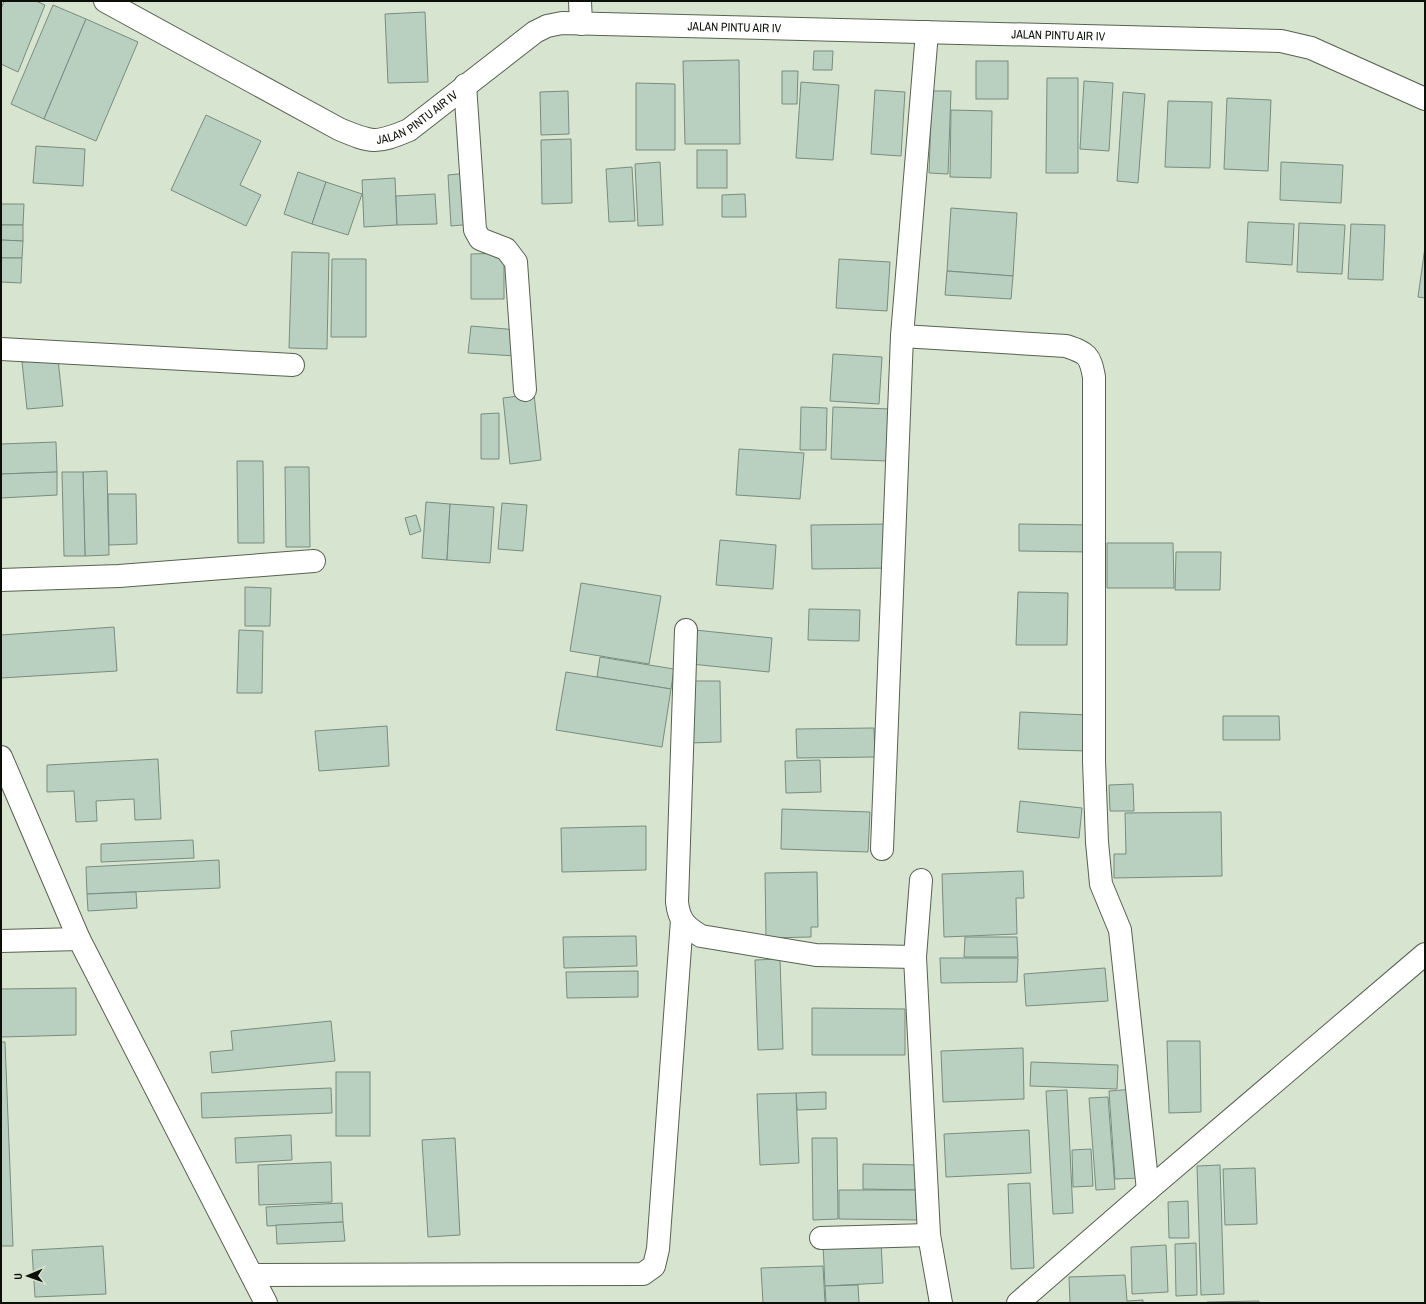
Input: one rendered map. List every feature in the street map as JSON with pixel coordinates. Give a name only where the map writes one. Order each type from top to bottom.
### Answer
[{"type":"street","name":"JALAN PINTU AIR IV","points":[[105,1],[332,126],[362,139],[373,140],[386,139],[409,130],[465,85],[536,32],[547,26],[562,23],[1281,41],[1311,48],[1425,99]]},
{"type":"street","points":[[580,1],[581,24]]},
{"type":"street","points":[[882,848],[902,336],[927,32]]},
{"type":"street","points":[[465,85],[475,230],[480,239],[506,249],[516,262],[525,390]]},
{"type":"street","points":[[902,336],[1066,346],[1082,352],[1088,357],[1092,365],[1094,377],[1094,761],[1097,842],[1101,884],[1120,930],[1148,1190]]},
{"type":"street","points":[[1,349],[293,365]]},
{"type":"street","points":[[1,580],[119,576],[314,561]]},
{"type":"street","points":[[686,630],[677,902],[678,911],[682,920],[690,929],[702,936],[809,954],[915,957]]},
{"type":"street","points":[[1,757],[79,939],[266,1303]]},
{"type":"street","points":[[922,880],[915,957],[929,1235],[940,1303]]},
{"type":"street","points":[[252,1275],[643,1274],[654,1266],[658,1249],[682,920]]},
{"type":"street","points":[[1,941],[79,939]]},
{"type":"street","points":[[1028,1299],[1148,1190],[1425,954]]},
{"type":"street","points":[[821,1238],[929,1235]]},
{"type":"building","points":[[4,1],[36,1],[45,5],[18,72],[1,64],[1,9]]},
{"type":"building","points":[[53,5],[86,19],[44,119],[11,104]]},
{"type":"building","points":[[425,12],[428,82],[388,83],[385,14]]},
{"type":"building","points":[[86,19],[138,42],[96,141],[44,119]]},
{"type":"building","points":[[814,51],[833,51],[832,70],[813,70]]},
{"type":"building","points":[[739,60],[740,144],[685,144],[683,61]]},
{"type":"building","points":[[976,61],[1008,61],[1008,99],[976,99]]},
{"type":"building","points":[[782,71],[798,71],[797,104],[782,104]]},
{"type":"building","points":[[1047,78],[1078,78],[1078,173],[1046,173]]},
{"type":"building","points":[[1084,81],[1113,83],[1109,151],[1080,149]]},
{"type":"building","points":[[801,82],[839,85],[833,160],[796,158]]},
{"type":"building","points":[[636,83],[675,84],[675,150],[636,150]]},
{"type":"building","points":[[875,90],[905,92],[901,156],[871,154]]},
{"type":"building","points":[[568,91],[569,134],[541,135],[540,92]]},
{"type":"building","points":[[932,91],[951,91],[948,174],[929,173]]},
{"type":"building","points":[[1123,92],[1145,94],[1138,183],[1117,181]]},
{"type":"building","points":[[1227,98],[1271,100],[1268,171],[1224,169]]},
{"type":"building","points":[[1168,101],[1212,102],[1210,168],[1165,167]]},
{"type":"building","points":[[951,110],[992,111],[991,178],[950,177]]},
{"type":"building","points":[[206,115],[261,141],[240,185],[261,195],[246,226],[171,190]]},
{"type":"building","points":[[571,139],[572,203],[542,204],[541,140]]},
{"type":"building","points":[[36,146],[85,149],[83,186],[33,183]]},
{"type":"building","points":[[697,150],[727,150],[727,188],[697,188]]},
{"type":"building","points":[[660,162],[663,225],[638,226],[635,164]]},
{"type":"building","points":[[1281,162],[1343,165],[1341,203],[1280,200]]},
{"type":"building","points":[[632,167],[635,221],[609,222],[606,169]]},
{"type":"building","points":[[298,172],[326,182],[312,224],[284,214]]},
{"type":"building","points":[[469,173],[473,224],[451,226],[448,175]]},
{"type":"building","points":[[395,178],[397,225],[364,227],[362,180]]},
{"type":"building","points":[[326,182],[362,194],[348,235],[312,224]]},
{"type":"building","points":[[435,194],[437,224],[397,225],[396,196]]},
{"type":"building","points":[[745,194],[746,217],[722,217],[722,195]]},
{"type":"building","points":[[1,204],[24,204],[23,225],[1,225]]},
{"type":"building","points":[[951,208],[1017,213],[1013,276],[947,271]]},
{"type":"building","points":[[1248,222],[1294,224],[1292,265],[1246,262]]},
{"type":"building","points":[[1299,223],[1345,225],[1342,274],[1297,272]]},
{"type":"building","points":[[1351,224],[1385,225],[1383,280],[1348,279]]},
{"type":"building","points":[[1,225],[23,225],[23,241],[1,240]]},
{"type":"building","points":[[1,240],[23,241],[22,258],[1,258]]},
{"type":"building","points":[[1425,247],[1425,298],[1418,297]]},
{"type":"building","points":[[292,252],[329,253],[327,349],[289,348]]},
{"type":"building","points":[[504,253],[504,299],[471,299],[471,254]]},
{"type":"building","points":[[1,258],[22,258],[21,283],[1,282]]},
{"type":"building","points":[[332,259],[366,259],[366,337],[331,337]]},
{"type":"building","points":[[839,259],[890,262],[887,311],[836,308]]},
{"type":"building","points":[[947,271],[1013,276],[1011,299],[945,295]]},
{"type":"building","points":[[471,326],[518,330],[516,356],[468,353]]},
{"type":"building","points":[[833,354],[882,357],[879,404],[830,401]]},
{"type":"building","points":[[58,359],[63,406],[27,409],[22,362]]},
{"type":"building","points":[[534,394],[541,460],[510,464],[503,398]]},
{"type":"building","points":[[801,407],[827,408],[826,450],[800,450]]},
{"type":"building","points":[[833,407],[891,409],[888,461],[831,459]]},
{"type":"building","points":[[499,413],[499,459],[481,459],[481,414]]},
{"type":"building","points":[[56,442],[57,472],[1,474],[1,444]]},
{"type":"building","points":[[739,449],[804,453],[800,499],[736,495]]},
{"type":"building","points":[[237,461],[263,461],[264,543],[238,543]]},
{"type":"building","points":[[285,467],[309,467],[310,547],[286,547]]},
{"type":"building","points":[[107,471],[109,555],[85,556],[83,472]]},
{"type":"building","points":[[57,472],[57,495],[1,498],[1,474]]},
{"type":"building","points":[[62,472],[83,472],[85,556],[64,556]]},
{"type":"building","points":[[108,494],[136,494],[137,544],[109,545]]},
{"type":"building","points":[[426,502],[450,504],[447,560],[422,558]]},
{"type":"building","points":[[502,503],[527,505],[523,551],[498,549]]},
{"type":"building","points":[[450,504],[494,507],[490,563],[447,560]]},
{"type":"building","points":[[416,515],[421,531],[410,535],[405,518]]},
{"type":"building","points":[[892,524],[892,568],[812,569],[811,525]]},
{"type":"building","points":[[1019,524],[1092,525],[1092,552],[1019,551]]},
{"type":"building","points":[[720,540],[776,545],[773,589],[716,585]]},
{"type":"building","points":[[1107,543],[1173,543],[1174,588],[1107,588]]},
{"type":"building","points":[[1176,552],[1221,552],[1220,590],[1175,590]]},
{"type":"building","points":[[581,583],[661,596],[649,664],[570,651]]},
{"type":"building","points":[[245,587],[271,588],[270,626],[245,626]]},
{"type":"building","points":[[1018,592],[1068,593],[1067,645],[1016,645]]},
{"type":"building","points":[[809,609],[860,610],[859,641],[808,640]]},
{"type":"building","points":[[114,627],[117,671],[1,678],[1,635]]},
{"type":"building","points":[[239,630],[263,631],[262,693],[237,693]]},
{"type":"building","points":[[695,630],[772,638],[769,672],[691,664]]},
{"type":"building","points":[[600,657],[674,669],[671,689],[597,677]]},
{"type":"building","points":[[566,672],[671,689],[662,747],[556,730]]},
{"type":"building","points":[[688,681],[720,681],[721,742],[689,743]]},
{"type":"building","points":[[1020,712],[1088,715],[1087,751],[1018,749]]},
{"type":"building","points":[[1223,716],[1279,716],[1280,740],[1223,740]]},
{"type":"building","points":[[387,726],[389,766],[319,771],[315,731]]},
{"type":"building","points":[[874,728],[875,757],[797,758],[796,729]]},
{"type":"building","points":[[158,759],[161,819],[135,820],[134,799],[96,801],[97,821],[76,822],[74,791],[47,792],[47,765]]},
{"type":"building","points":[[820,760],[821,792],[786,793],[785,761]]},
{"type":"building","points":[[1133,784],[1134,811],[1110,811],[1109,785]]},
{"type":"building","points":[[1020,801],[1082,808],[1079,838],[1017,832]]},
{"type":"building","points":[[782,809],[870,812],[868,852],[781,849]]},
{"type":"building","points":[[1221,812],[1222,876],[1114,878],[1114,854],[1126,854],[1125,813]]},
{"type":"building","points":[[646,826],[646,870],[562,872],[561,828]]},
{"type":"building","points":[[193,840],[194,858],[101,862],[101,844]]},
{"type":"building","points":[[219,860],[220,888],[87,894],[86,867]]},
{"type":"building","points":[[1023,871],[1024,898],[1016,898],[1017,934],[944,937],[942,874]]},
{"type":"building","points":[[817,872],[818,927],[811,927],[811,937],[766,938],[765,873]]},
{"type":"building","points":[[136,892],[137,908],[88,911],[87,894]]},
{"type":"building","points":[[636,936],[637,966],[564,968],[563,937]]},
{"type":"building","points":[[965,937],[1017,937],[1018,957],[964,957]]},
{"type":"building","points":[[940,958],[1018,958],[1017,982],[941,983]]},
{"type":"building","points":[[780,959],[783,1049],[758,1050],[755,960]]},
{"type":"building","points":[[1105,968],[1108,1001],[1026,1006],[1024,974]]},
{"type":"building","points":[[638,971],[638,997],[567,998],[566,972]]},
{"type":"building","points":[[76,988],[76,1035],[1,1037],[1,989]]},
{"type":"building","points":[[812,1008],[905,1009],[905,1055],[812,1055]]},
{"type":"building","points":[[331,1021],[335,1061],[212,1073],[210,1052],[233,1050],[231,1031]]},
{"type":"building","points":[[1167,1041],[1200,1041],[1201,1112],[1169,1113]]},
{"type":"building","points":[[1,1042],[5,1042],[13,1246],[1,1246]]},
{"type":"building","points":[[1023,1048],[1024,1099],[943,1102],[941,1051]]},
{"type":"building","points":[[1031,1062],[1118,1065],[1117,1089],[1030,1086]]},
{"type":"building","points":[[336,1072],[370,1072],[370,1136],[336,1136]]},
{"type":"building","points":[[331,1088],[332,1113],[202,1118],[201,1093]]},
{"type":"building","points":[[1135,1089],[1141,1178],[1115,1179],[1109,1091]]},
{"type":"building","points":[[1067,1090],[1073,1213],[1053,1214],[1046,1091]]},
{"type":"building","points":[[826,1092],[826,1109],[797,1110],[796,1093]]},
{"type":"building","points":[[796,1093],[799,1163],[760,1165],[757,1094]]},
{"type":"building","points":[[1108,1097],[1115,1189],[1096,1190],[1089,1098]]},
{"type":"building","points":[[1029,1130],[1031,1173],[946,1177],[944,1134]]},
{"type":"building","points":[[291,1135],[292,1160],[236,1163],[235,1138]]},
{"type":"building","points":[[455,1138],[460,1235],[428,1237],[422,1140]]},
{"type":"building","points":[[812,1138],[837,1138],[838,1219],[813,1220]]},
{"type":"building","points":[[1091,1149],[1093,1186],[1073,1187],[1072,1150]]},
{"type":"building","points":[[331,1162],[332,1202],[259,1205],[258,1165]]},
{"type":"building","points":[[863,1164],[921,1165],[920,1190],[863,1189]]},
{"type":"building","points":[[1220,1165],[1224,1294],[1201,1295],[1197,1166]]},
{"type":"building","points":[[1255,1168],[1257,1224],[1225,1225],[1223,1169]]},
{"type":"building","points":[[1030,1183],[1034,1268],[1011,1269],[1008,1184]]},
{"type":"building","points":[[839,1190],[921,1190],[921,1220],[839,1219]]},
{"type":"building","points":[[1188,1201],[1189,1238],[1169,1238],[1168,1202]]},
{"type":"building","points":[[342,1203],[343,1222],[267,1226],[266,1207]]},
{"type":"building","points":[[343,1222],[345,1241],[277,1244],[276,1225]]},
{"type":"building","points":[[881,1241],[883,1283],[825,1286],[823,1244]]},
{"type":"building","points":[[1196,1243],[1197,1295],[1176,1296],[1175,1244]]},
{"type":"building","points":[[1166,1245],[1168,1292],[1132,1294],[1131,1247]]},
{"type":"building","points":[[103,1246],[106,1294],[35,1297],[32,1250]]},
{"type":"building","points":[[823,1266],[825,1303],[763,1303],[761,1268]]},
{"type":"building","points":[[1125,1275],[1127,1301],[1143,1300],[1143,1303],[1070,1303],[1069,1277]]},
{"type":"building","points":[[858,1285],[859,1303],[826,1303],[825,1286]]},
{"type":"building","points":[[1259,1301],[1259,1303],[1207,1303],[1207,1302]]}]
